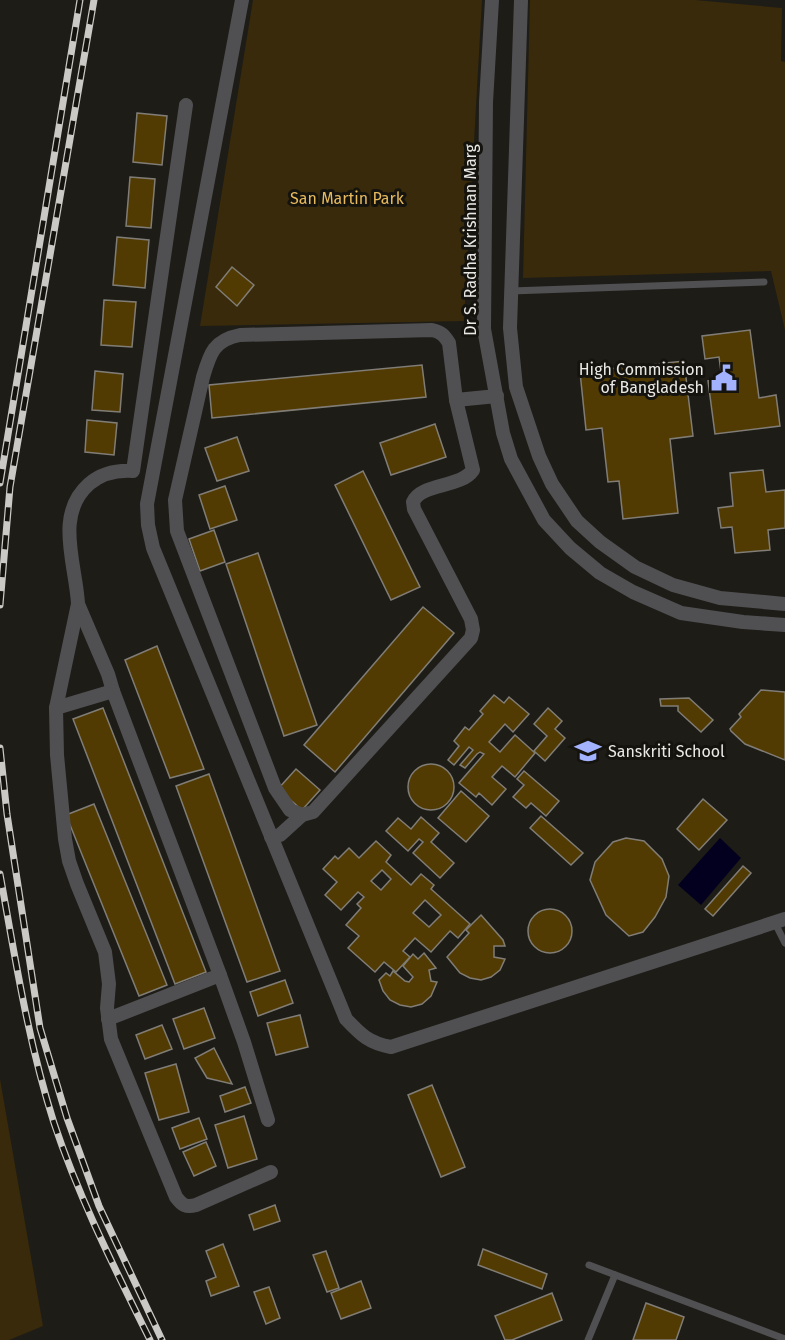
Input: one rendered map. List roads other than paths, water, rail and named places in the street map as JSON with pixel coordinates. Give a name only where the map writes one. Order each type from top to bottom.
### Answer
[{"type":"street","points":[[242,0],[147,504],[148,525],[153,548],[346,1019],[360,1034],[375,1044],[391,1047],[780,921]]},
{"type":"street","name":"Dr S. Radha Krishnan Marg","points":[[492,0],[486,102],[484,329],[503,433],[511,459],[544,520],[570,548],[600,573],[633,592],[681,613],[743,622],[785,625]]},
{"type":"street","points":[[521,0],[510,328],[516,387],[539,456],[552,484],[577,521],[600,542],[634,567],[673,585],[720,598],[785,604]]},
{"type":"street","points":[[133,471],[186,105]]},
{"type":"street","points":[[484,329],[510,328]]},
{"type":"street","points":[[271,837],[280,835],[302,815],[314,812],[471,638],[473,630],[471,619],[413,502],[419,494],[466,477],[473,470],[456,400],[449,343],[445,336],[432,330],[240,335],[226,338],[215,346],[208,360],[176,500],[177,531],[275,788],[290,810],[302,815]]},
{"type":"street","points":[[456,400],[497,396]]},
{"type":"street","points":[[152,477],[133,471],[116,470],[95,478],[80,492],[72,506],[69,523],[70,546],[78,604],[56,708],[57,755],[65,839],[69,861],[77,884],[105,952],[111,1039],[181,1204],[189,1207],[196,1205],[271,1172]]},
{"type":"street","points":[[633,592],[645,572]]},
{"type":"street","points":[[78,604],[108,674],[220,975],[268,1120]]},
{"type":"street","points":[[56,708],[113,691]]},
{"type":"street","points":[[108,1019],[220,975]]},
{"type":"lane","points":[[511,291],[764,282]]},
{"type":"lane","points":[[780,921],[785,943]]},
{"type":"lane","points":[[589,1265],[785,1339]]},
{"type":"lane","points":[[588,1340],[615,1275]]},
{"type":"water","points":[[720,838],[741,858],[701,905],[678,885]]},
{"type":"railway","points":[[0,483],[80,0]]},
{"type":"railway","points":[[0,605],[10,487],[94,0]]},
{"type":"railway","points":[[0,748],[7,814],[40,1028],[67,1118],[99,1206],[162,1340]]},
{"type":"railway","points":[[0,874],[29,1031],[54,1123],[86,1206],[150,1340]]},
{"type":"place","name":"High Commission of Bangladesh","points":[[724,378]]},
{"type":"place","name":"Sanskriti School","points":[[588,751]]},
{"type":"park label","name":"San Martin Park","points":[[347,198]]}]
